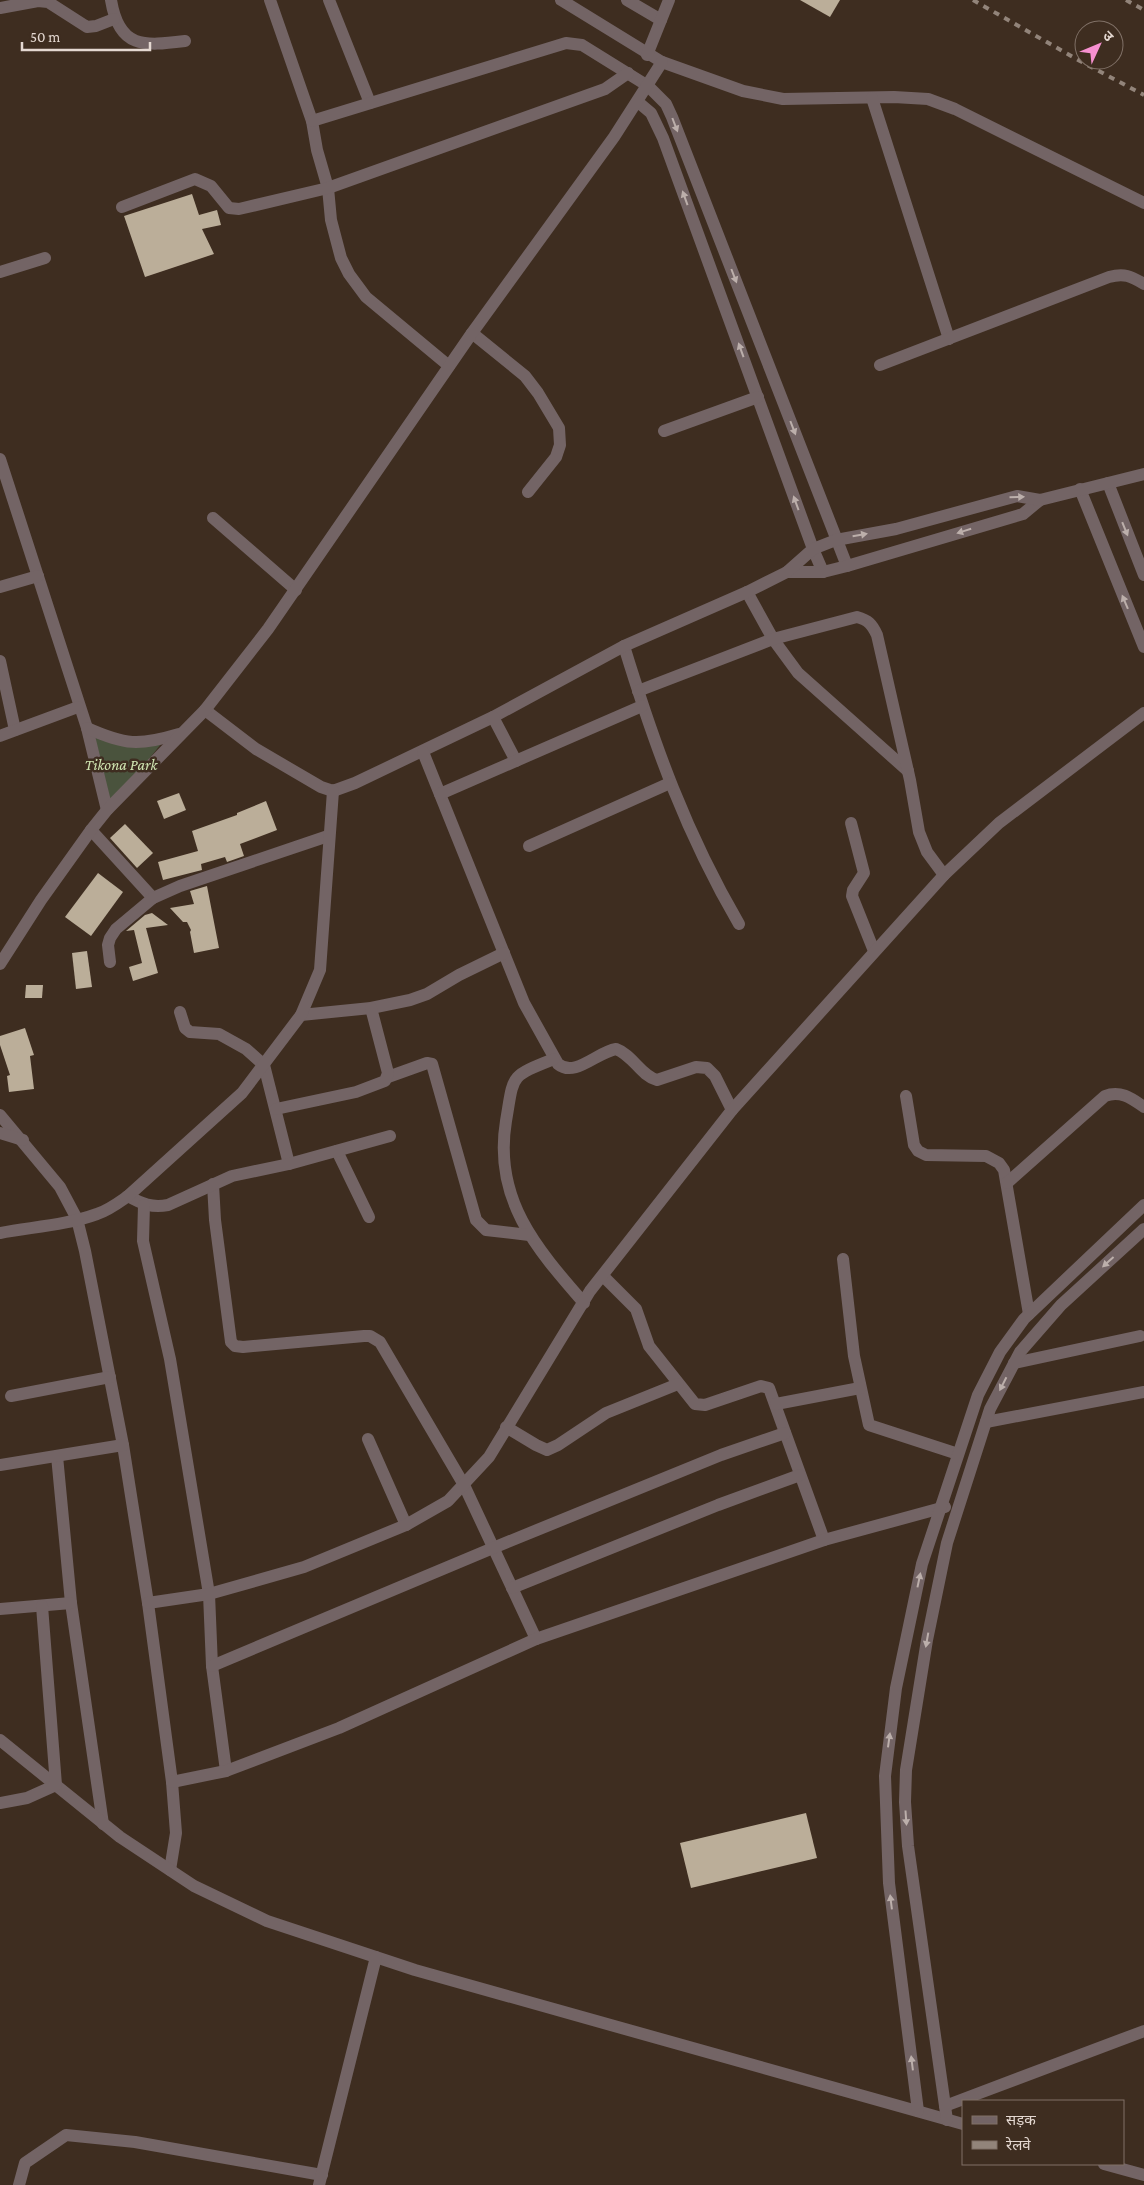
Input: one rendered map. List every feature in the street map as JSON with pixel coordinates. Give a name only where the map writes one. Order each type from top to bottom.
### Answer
[{"type":"street","points":[[111,0],[114,19],[125,33],[139,43],[151,45],[186,41]]},
{"type":"street","points":[[270,0],[312,121],[317,150],[328,188],[331,220],[342,258],[350,274],[366,297],[449,366]]},
{"type":"street","points":[[329,0],[370,103]]},
{"type":"street","points":[[561,0],[647,55],[743,90],[783,99],[894,97],[928,99],[955,109],[1144,203]]},
{"type":"street","points":[[627,0],[661,20]]},
{"type":"street","points":[[647,55],[668,0]]},
{"type":"street","points":[[0,8],[38,1],[48,2],[87,27],[96,26],[114,19]]},
{"type":"street","points":[[312,121],[566,43],[582,46],[648,86],[666,104],[672,118],[847,566]]},
{"type":"street","points":[[0,964],[41,900],[107,810],[205,710],[268,629],[472,333],[565,207],[638,102],[662,62]]},
{"type":"street","points":[[122,207],[196,179],[211,186],[222,202],[229,208],[239,209],[328,188],[605,89],[628,74]]},
{"type":"street","points":[[872,98],[949,339]]},
{"type":"street","points":[[638,102],[651,113],[664,138],[823,572]]},
{"type":"street","points":[[0,272],[45,258]]},
{"type":"street","points":[[880,365],[1109,277],[1121,274],[1133,277],[1144,284]]},
{"type":"street","points":[[472,333],[525,376],[538,393],[559,428],[560,444],[556,457],[528,492]]},
{"type":"street","points":[[664,431],[758,397]]},
{"type":"street","points":[[0,459],[4,486],[38,576],[78,707],[87,728],[107,810]]},
{"type":"street","points":[[787,572],[823,572],[847,566],[1023,514],[1040,500],[1144,474]]},
{"type":"street","points":[[1108,483],[1144,575]]},
{"type":"street","points":[[1080,489],[1144,647]]},
{"type":"street","points":[[205,710],[285,767],[321,787],[333,791],[423,752],[493,717],[624,646],[747,592],[787,572],[813,549],[836,540],[896,529],[1017,496],[1040,500]]},
{"type":"street","points":[[213,518],[296,590]]},
{"type":"street","points":[[0,587],[38,576]]},
{"type":"street","points":[[747,592],[773,639],[798,674],[908,771]]},
{"type":"street","points":[[638,691],[773,639],[857,617],[866,619],[872,625],[877,635],[908,771],[922,843],[944,875]]},
{"type":"street","points":[[624,646],[642,706],[670,783],[714,881],[739,924]]},
{"type":"street","points":[[0,661],[5,712],[15,730]]},
{"type":"street","points":[[440,794],[642,706]]},
{"type":"street","points":[[0,736],[78,707]]},
{"type":"street","points":[[148,1602],[210,1594],[304,1567],[406,1525],[448,1501],[489,1457],[584,1303],[732,1110],[944,875],[999,823],[1144,713]]},
{"type":"street","points":[[493,717],[516,761]]},
{"type":"street","points":[[87,728],[113,739],[133,743],[152,742],[182,733]]},
{"type":"street","points":[[423,752],[524,1003],[554,1059],[562,1068],[573,1068],[616,1049],[627,1056],[646,1075],[657,1080],[696,1067],[707,1068],[715,1076],[732,1110]]},
{"type":"street","points":[[529,846],[670,783]]},
{"type":"street","points":[[0,1233],[76,1219],[104,1211],[128,1196],[228,1108],[264,1065],[301,1014],[320,970],[323,949],[328,836],[333,791]]},
{"type":"street","points":[[851,823],[864,873],[853,890],[852,896],[874,951]]},
{"type":"street","points":[[91,830],[153,898]]},
{"type":"street","points":[[110,962],[108,945],[110,938],[122,923],[153,898],[180,886],[328,836]]},
{"type":"street","points":[[301,1014],[371,1008],[410,1000],[427,994],[504,953]]},
{"type":"street","points":[[371,1008],[388,1077]]},
{"type":"street","points":[[180,1012],[185,1028],[190,1032],[219,1034],[246,1049],[264,1065],[289,1164]]},
{"type":"street","points":[[554,1059],[521,1072],[517,1076],[512,1088],[504,1138],[506,1178],[520,1218],[529,1235],[551,1266],[584,1303]]},
{"type":"street","points":[[276,1109],[356,1092],[381,1084],[388,1077],[427,1063],[432,1064],[476,1220],[486,1230],[529,1235]]},
{"type":"street","points":[[1007,1183],[1104,1096],[1120,1093],[1144,1107]]},
{"type":"street","points":[[906,1096],[914,1146],[918,1151],[926,1155],[986,1156],[993,1159],[1004,1170],[1029,1314]]},
{"type":"street","points":[[0,1115],[23,1140],[60,1187],[76,1219],[123,1445],[148,1602],[172,1782],[176,1833],[170,1870]]},
{"type":"street","points":[[0,1133],[23,1140]]},
{"type":"street","points":[[128,1196],[144,1205],[157,1207],[168,1205],[214,1184],[253,1171],[289,1164],[390,1136]]},
{"type":"street","points":[[337,1151],[369,1217]]},
{"type":"street","points":[[214,1184],[214,1220],[232,1342],[235,1346],[243,1348],[364,1336],[374,1338],[386,1351],[464,1485],[536,1639]]},
{"type":"street","points":[[918,2111],[889,1883],[885,1782],[896,1688],[922,1564],[978,1395],[1000,1352],[1029,1314],[1144,1204]]},
{"type":"street","points":[[144,1205],[143,1241],[170,1359],[210,1594],[212,1666],[226,1771]]},
{"type":"street","points":[[947,2120],[908,1846],[906,1785],[927,1640],[947,1543],[990,1409],[1020,1352],[1061,1305],[1144,1229]]},
{"type":"street","points":[[843,1259],[860,1388],[869,1425],[958,1454]]},
{"type":"street","points":[[603,1276],[636,1309],[649,1346],[678,1384],[698,1406],[765,1386],[771,1390],[824,1540]]},
{"type":"street","points":[[1014,1363],[1140,1336]]},
{"type":"street","points":[[11,1396],[110,1377]]},
{"type":"street","points":[[506,1427],[542,1449],[552,1448],[606,1412],[678,1384]]},
{"type":"street","points":[[776,1404],[860,1388]]},
{"type":"street","points":[[986,1422],[1144,1392]]},
{"type":"street","points":[[212,1666],[721,1455],[785,1433]]},
{"type":"street","points":[[368,1439],[406,1525]]},
{"type":"street","points":[[0,1465],[123,1445]]},
{"type":"street","points":[[57,1456],[71,1603],[103,1824]]},
{"type":"street","points":[[512,1588],[718,1505],[800,1475]]},
{"type":"street","points":[[172,1782],[226,1771],[339,1728],[536,1639],[824,1540],[940,1509],[960,1501]]},
{"type":"street","points":[[0,1609],[71,1603]]},
{"type":"street","points":[[42,1606],[56,1785]]},
{"type":"street","points":[[0,1740],[103,1824],[170,1870],[194,1886],[267,1921],[376,1958],[621,2030],[962,2124]]},
{"type":"street","points":[[885,1782],[906,1785]]},
{"type":"street","points":[[0,1803],[27,1798],[56,1785]]},
{"type":"street","points":[[19,2185],[25,2163],[66,2135],[135,2142],[321,2180],[376,1958]]},
{"type":"street","points":[[945,2106],[1144,2031]]},
{"type":"street","points":[[1108,2165],[1144,2175]]},
{"type":"green space","name":"Tikona Park","points":[[93,735],[161,744],[111,806]]},
{"type":"building","points":[[800,0],[840,0],[830,17]]},
{"type":"building","points":[[192,194],[199,215],[217,210],[221,225],[202,229],[214,254],[145,277],[124,216]]},
{"type":"building","points":[[179,793],[186,810],[164,819],[157,801]]},
{"type":"building","points":[[266,801],[277,830],[240,844],[244,856],[227,862],[225,857],[201,864],[202,870],[163,880],[158,862],[198,851],[192,831],[237,815],[237,813]]},
{"type":"building","points":[[125,824],[153,853],[137,868],[110,838]]},
{"type":"building","points":[[98,873],[123,892],[91,936],[65,917]]},
{"type":"building","points":[[207,886],[219,948],[194,953],[191,930],[187,922],[183,922],[170,908],[194,904],[190,891]]},
{"type":"building","points":[[152,913],[168,925],[146,928],[158,973],[133,981],[129,967],[142,963],[134,930],[126,931],[145,915]]},
{"type":"building","points":[[87,951],[92,987],[76,989],[72,953]]},
{"type":"building","points":[[26,985],[43,985],[42,998],[25,998]]},
{"type":"building","points":[[25,1028],[34,1055],[30,1056],[34,1089],[9,1092],[7,1076],[10,1075],[0,1045],[0,1036]]},
{"type":"building","points":[[806,1813],[817,1858],[691,1888],[680,1843]]},
{"type":"railway","points":[[973,0],[1144,95]]},
{"type":"railway","points":[[1126,0],[1144,10]]}]
